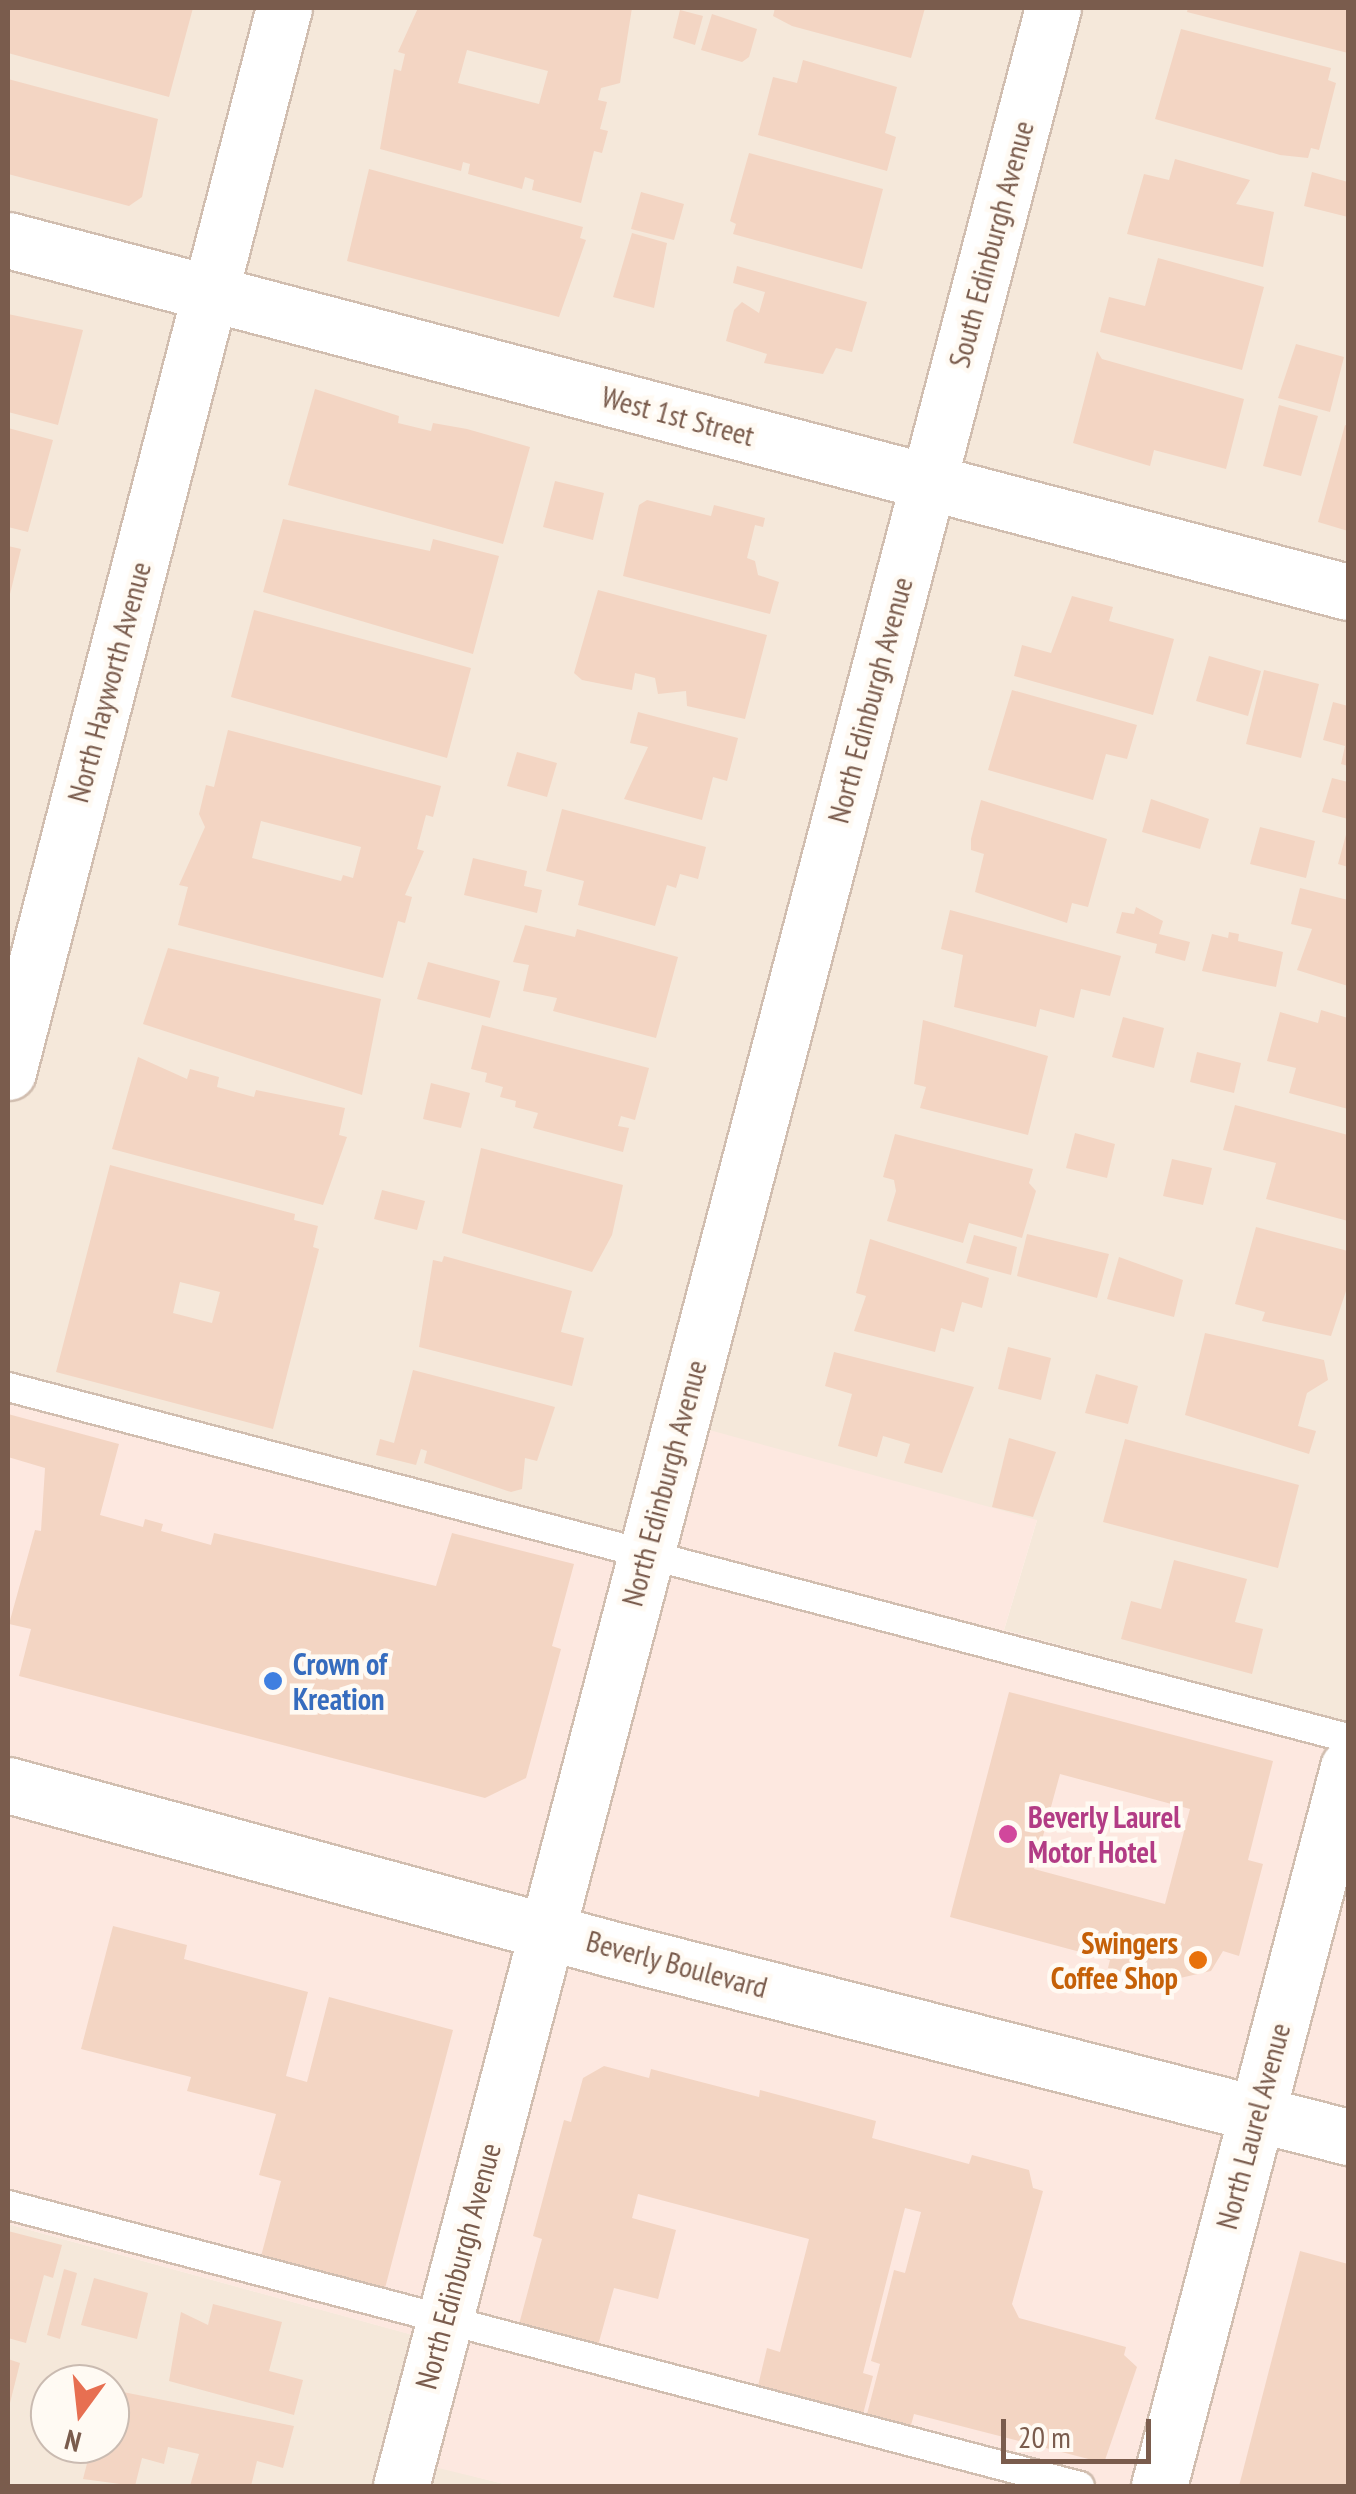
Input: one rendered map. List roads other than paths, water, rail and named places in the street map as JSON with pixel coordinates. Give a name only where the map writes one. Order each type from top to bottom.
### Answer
[{"type":"street","name":"North Hayworth Avenue","points":[[8,1072],[284,8]]},
{"type":"street","name":"South Edinburgh Avenue","points":[[928,480],[1053,8]]},
{"type":"street","name":"West 1st Street","points":[[8,240],[1348,592]]},
{"type":"street","name":"North Edinburgh Avenue","points":[[401,2486],[928,480]]},
{"type":"street","name":"North Laurel Avenue","points":[[1159,2486],[1348,1767]]},
{"type":"street","name":"Beverly Boulevard","points":[[8,1785],[1348,2136]]},
{"type":"lane","points":[[8,1387],[1348,1738]]},
{"type":"lane","points":[[8,2206],[1080,2486]]},
{"type":"place","name":"Crown of Kreation","points":[[273,1681]]},
{"type":"place","name":"Beverly Laurel Motor Hotel","points":[[1008,1834]]},
{"type":"place","name":"Swingers Coffee Shop","points":[[1198,1960]]}]
